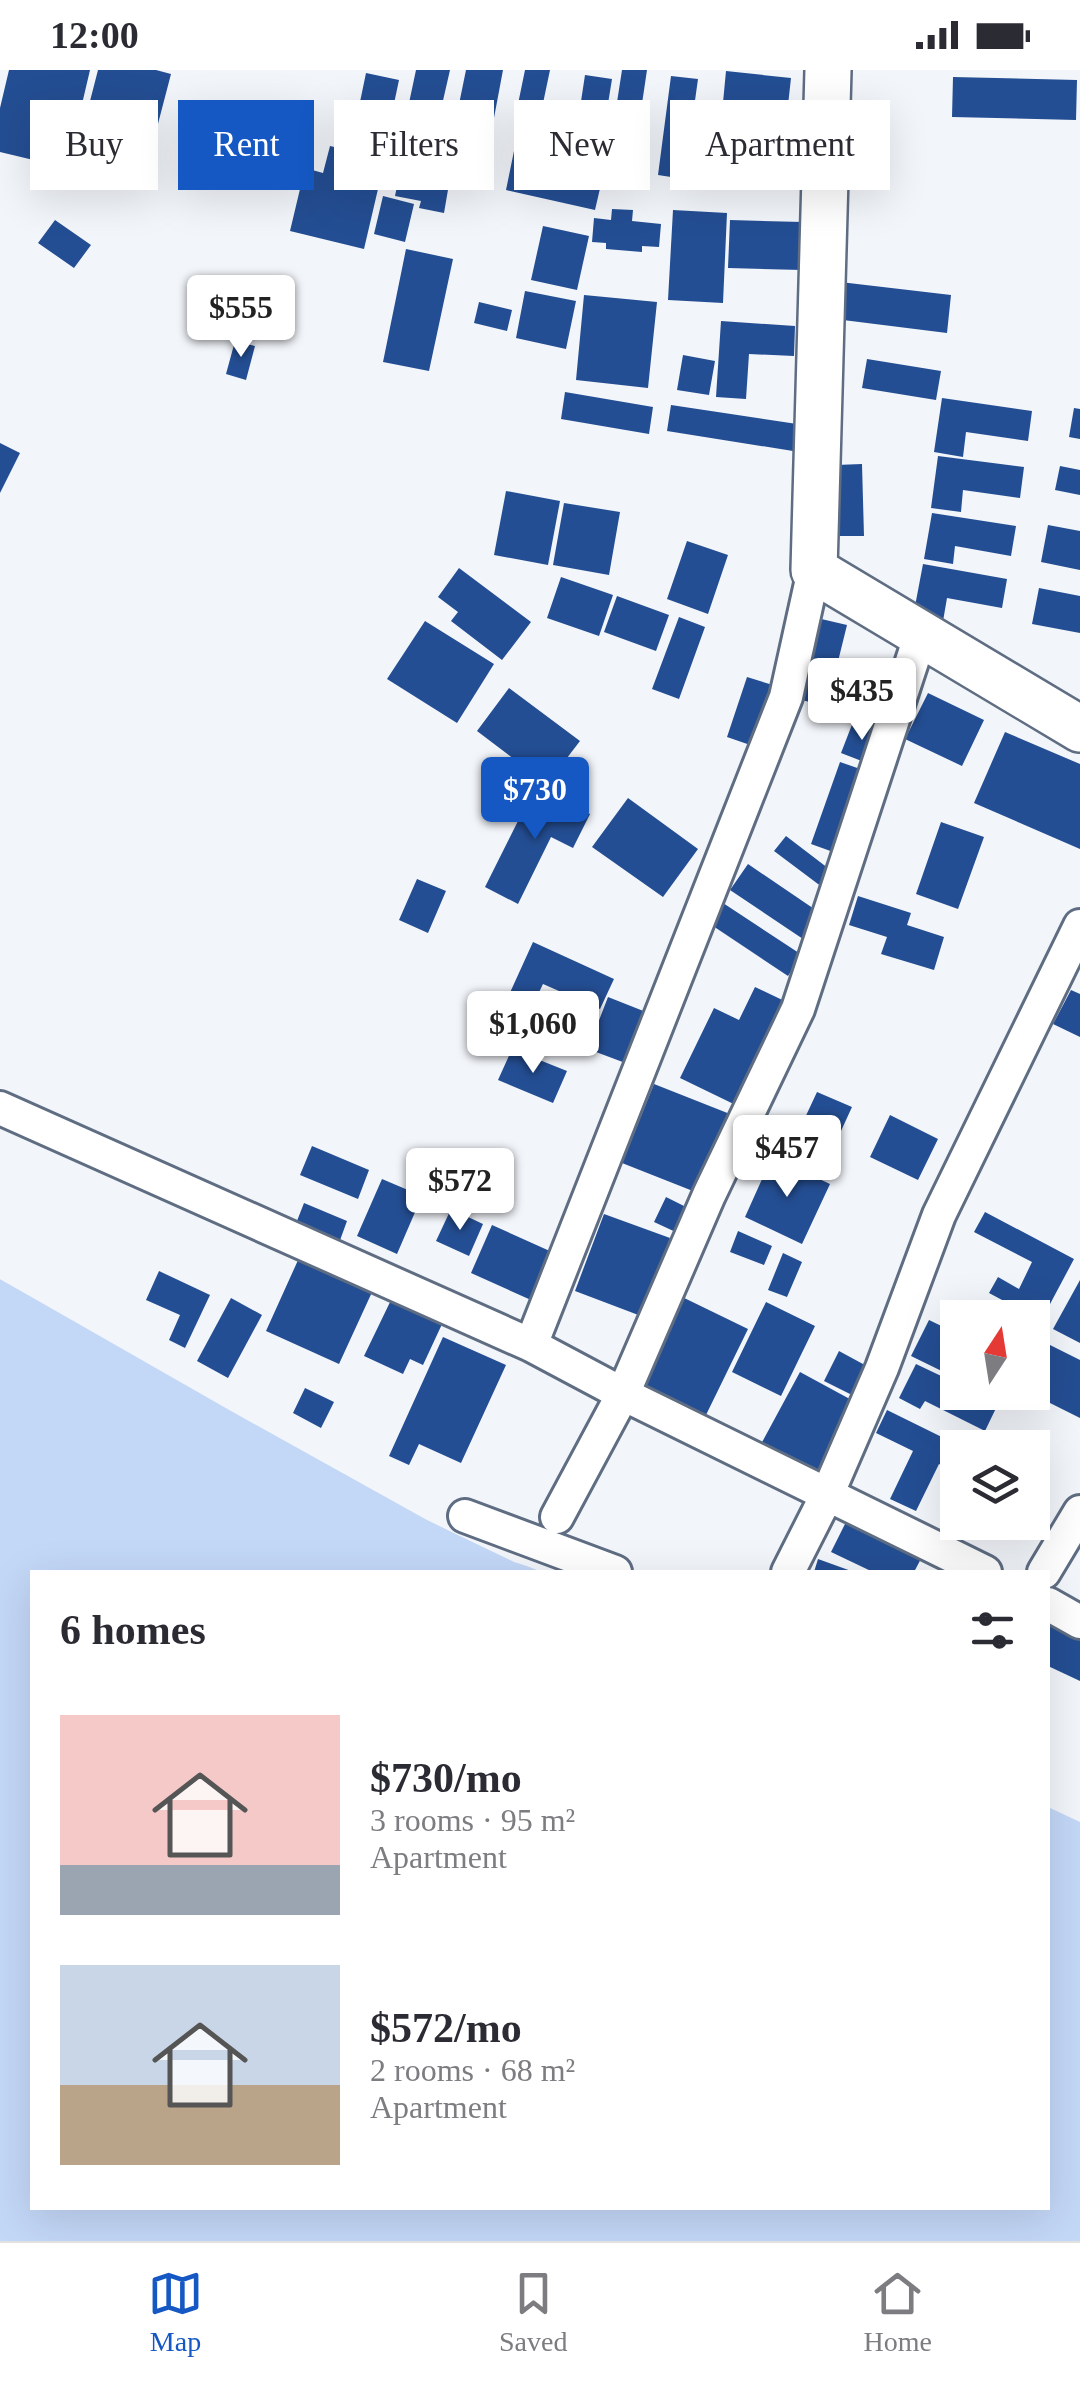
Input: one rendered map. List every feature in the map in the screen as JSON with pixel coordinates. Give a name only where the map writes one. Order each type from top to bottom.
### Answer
[{"type":"street","points":[[531,1345],[786,698],[814,570],[828,70]]},
{"type":"street","points":[[814,570],[1080,729]]},
{"type":"street","points":[[557,1516],[623,1394],[710,1195],[798,1010],[921,634]]},
{"type":"street","points":[[789,1570],[828,1495],[882,1368],[939,1215],[1080,926]]},
{"type":"street","points":[[0,1108],[531,1345],[981,1570]]},
{"type":"street","points":[[1045,1570],[1080,1512]]},
{"type":"street","points":[[465,1516],[610,1570]]},
{"type":"street","points":[[1050,1605],[1080,1622]]},
{"type":"water","points":[[0,1279],[396,1502],[482,1547],[537,1570],[30,1570],[30,2210],[1050,2210],[1050,1808],[1080,1822],[1080,2241],[0,2241]]},
{"type":"pier","points":[[0,1274],[429,1515],[546,1570],[514,1562],[427,1520],[0,1279]]},
{"type":"building","points":[[9,70],[90,70],[83,100],[30,100],[30,159],[0,152],[0,108]]},
{"type":"building","points":[[98,70],[156,70],[171,74],[158,124],[158,100],[90,100]]},
{"type":"building","points":[[416,70],[450,70],[443,100],[410,100]]},
{"type":"building","points":[[466,70],[503,70],[494,118],[494,100],[460,100]]},
{"type":"building","points":[[525,70],[550,70],[544,100],[519,100]]},
{"type":"building","points":[[622,70],[647,70],[643,100],[617,100]]},
{"type":"building","points":[[726,71],[791,78],[789,100],[723,100]]},
{"type":"building","points":[[366,73],[399,80],[395,100],[360,100]]},
{"type":"building","points":[[585,75],[612,79],[609,100],[581,100]]},
{"type":"building","points":[[671,76],[698,79],[695,100],[670,100],[670,177],[658,175]]},
{"type":"building","points":[[953,77],[1077,80],[1076,120],[952,117]]},
{"type":"building","points":[[330,146],[334,147],[334,190],[378,190],[364,249],[290,231],[300,190],[314,190],[314,170],[323,173]]},
{"type":"building","points":[[514,151],[514,190],[600,190],[595,210],[506,190]]},
{"type":"building","points":[[396,190],[448,190],[444,213],[419,208],[421,201],[395,196]]},
{"type":"building","points":[[383,196],[414,204],[405,242],[374,234]]},
{"type":"building","points":[[612,209],[633,210],[632,221],[661,224],[659,247],[642,246],[642,252],[606,249],[606,243],[592,242],[594,218],[611,220]]},
{"type":"building","points":[[673,210],[727,213],[723,303],[668,300]]},
{"type":"building","points":[[55,220],[91,245],[74,268],[38,243]]},
{"type":"building","points":[[730,220],[803,222],[802,270],[728,268]]},
{"type":"building","points":[[543,226],[589,236],[577,290],[531,280]]},
{"type":"building","points":[[406,249],[453,259],[429,371],[383,362]]},
{"type":"building","points":[[840,282],[951,295],[947,333],[835,319]]},
{"type":"building","points":[[525,291],[576,301],[566,349],[516,338]]},
{"type":"building","points":[[584,295],[657,302],[648,388],[576,380]]},
{"type":"building","points":[[479,302],[512,310],[507,331],[474,323]]},
{"type":"building","points":[[721,321],[795,326],[794,356],[749,354],[746,399],[716,397]]},
{"type":"building","points":[[235,341],[255,346],[246,380],[226,374]]},
{"type":"building","points":[[683,355],[715,361],[709,395],[677,390]]},
{"type":"building","points":[[867,359],[941,371],[936,400],[862,388]]},
{"type":"building","points":[[565,392],[653,407],[649,434],[561,419]]},
{"type":"building","points":[[942,398],[1032,411],[1028,441],[966,432],[963,457],[934,452]]},
{"type":"building","points":[[671,405],[797,424],[793,451],[667,431]]},
{"type":"building","points":[[1074,408],[1080,409],[1080,439],[1069,437]]},
{"type":"building","points":[[0,443],[20,453],[0,493]]},
{"type":"building","points":[[938,456],[1024,467],[1020,498],[963,490],[961,512],[931,508]]},
{"type":"building","points":[[862,464],[864,536],[838,536],[836,465]]},
{"type":"building","points":[[1060,466],[1080,470],[1080,495],[1055,490]]},
{"type":"building","points":[[506,491],[560,501],[548,565],[494,555]]},
{"type":"building","points":[[564,503],[620,512],[609,575],[553,565]]},
{"type":"building","points":[[932,513],[1016,526],[1011,556],[955,546],[953,564],[924,559]]},
{"type":"building","points":[[1048,525],[1080,531],[1080,570],[1041,562]]},
{"type":"building","points":[[687,541],[728,555],[708,614],[667,599]]},
{"type":"building","points":[[923,564],[1007,579],[1002,608],[947,598],[942,627],[912,622]]},
{"type":"building","points":[[459,568],[531,622],[502,660],[451,621],[458,612],[438,597]]},
{"type":"building","points":[[561,577],[613,595],[599,636],[547,618]]},
{"type":"building","points":[[1039,588],[1080,596],[1080,633],[1032,624]]},
{"type":"building","points":[[617,596],[669,615],[656,651],[604,632]]},
{"type":"building","points":[[679,617],[705,627],[679,699],[652,689]]},
{"type":"building","points":[[817,618],[847,625],[827,706],[797,699]]},
{"type":"building","points":[[425,621],[494,664],[457,723],[387,679]]},
{"type":"building","points":[[747,677],[776,686],[756,747],[727,737]]},
{"type":"building","points":[[509,688],[580,741],[547,784],[477,731]]},
{"type":"building","points":[[928,693],[984,720],[962,766],[905,739]]},
{"type":"building","points":[[853,722],[883,733],[872,765],[841,753]]},
{"type":"building","points":[[1005,732],[1080,764],[1080,849],[974,803]]},
{"type":"building","points":[[840,762],[866,771],[836,853],[811,844]]},
{"type":"building","points":[[535,787],[590,814],[573,848],[551,837],[518,904],[485,887]]},
{"type":"building","points":[[628,798],[698,849],[663,897],[592,847]]},
{"type":"building","points":[[941,822],[984,837],[958,909],[916,894]]},
{"type":"building","points":[[786,836],[837,875],[826,890],[774,851]]},
{"type":"building","points":[[748,864],[823,915],[806,941],[730,890]]},
{"type":"building","points":[[417,879],[446,891],[428,933],[399,920]]},
{"type":"building","points":[[858,896],[911,913],[907,925],[944,937],[934,970],[881,954],[887,937],[849,925]]},
{"type":"building","points":[[723,903],[802,955],[788,976],[710,924]]},
{"type":"building","points":[[533,942],[614,979],[600,1009],[543,984],[521,1030],[498,1019]]},
{"type":"building","points":[[755,987],[797,1007],[746,1110],[680,1078],[714,1008],[739,1020]]},
{"type":"building","points":[[1071,990],[1080,994],[1080,1037],[1053,1024]]},
{"type":"building","points":[[608,997],[656,1016],[636,1067],[588,1049]]},
{"type":"building","points":[[512,1049],[567,1071],[553,1103],[498,1080]]},
{"type":"building","points":[[654,1084],[735,1116],[703,1195],[622,1163]]},
{"type":"building","points":[[817,1092],[852,1107],[824,1168],[789,1152]]},
{"type":"building","points":[[890,1115],[938,1139],[918,1180],[870,1157]]},
{"type":"building","points":[[757,1119],[777,1126],[766,1156],[746,1149]]},
{"type":"building","points":[[312,1146],[369,1170],[358,1199],[300,1175]]},
{"type":"building","points":[[772,1157],[830,1184],[802,1244],[745,1217]]},
{"type":"building","points":[[382,1179],[422,1196],[397,1254],[357,1236]]},
{"type":"building","points":[[666,1197],[692,1210],[680,1234],[654,1222]]},
{"type":"building","points":[[304,1203],[347,1221],[339,1243],[295,1226]]},
{"type":"building","points":[[451,1209],[483,1224],[469,1256],[436,1241]]},
{"type":"building","points":[[985,1212],[1074,1259],[1050,1304],[1050,1300],[1002,1300],[989,1293],[998,1277],[1019,1289],[1032,1262],[974,1232]]},
{"type":"building","points":[[604,1214],[670,1238],[641,1316],[575,1291]]},
{"type":"building","points":[[492,1225],[552,1252],[531,1300],[471,1273]]},
{"type":"building","points":[[738,1231],[772,1246],[764,1265],[730,1252]]},
{"type":"building","points":[[783,1253],[802,1262],[787,1297],[768,1290]]},
{"type":"building","points":[[299,1258],[373,1290],[339,1364],[266,1331]]},
{"type":"building","points":[[159,1271],[210,1295],[185,1348],[169,1340],[180,1315],[146,1300]]},
{"type":"building","points":[[1080,1280],[1080,1343],[1053,1329]]},
{"type":"building","points":[[676,1294],[748,1329],[705,1417],[633,1382]]},
{"type":"building","points":[[231,1298],[262,1315],[228,1378],[197,1361]]},
{"type":"building","points":[[392,1298],[443,1322],[423,1365],[410,1359],[403,1374],[364,1356]]},
{"type":"building","points":[[766,1302],[815,1326],[781,1396],[732,1372]]},
{"type":"building","points":[[929,1320],[940,1325],[940,1370],[911,1356]]},
{"type":"building","points":[[443,1337],[506,1365],[461,1463],[419,1444],[409,1465],[389,1456]]},
{"type":"building","points":[[1050,1345],[1080,1360],[1080,1418],[1050,1403]]},
{"type":"building","points":[[839,1351],[874,1370],[858,1398],[824,1381]]},
{"type":"building","points":[[916,1364],[940,1375],[940,1408],[925,1401],[920,1409],[899,1398]]},
{"type":"building","points":[[800,1372],[859,1404],[819,1476],[761,1444]]},
{"type":"building","points":[[305,1388],[334,1402],[321,1428],[293,1413]]},
{"type":"building","points":[[887,1410],[940,1436],[940,1465],[916,1511],[890,1499],[913,1451],[876,1433]]},
{"type":"building","points":[[943,1410],[995,1410],[983,1430]]},
{"type":"building","points":[[848,1518],[923,1555],[915,1570],[869,1570],[831,1552]]},
{"type":"building","points":[[818,1559],[848,1570],[815,1570]]},
{"type":"building","points":[[1050,1622],[1080,1636],[1080,1681],[1050,1667]]}]
